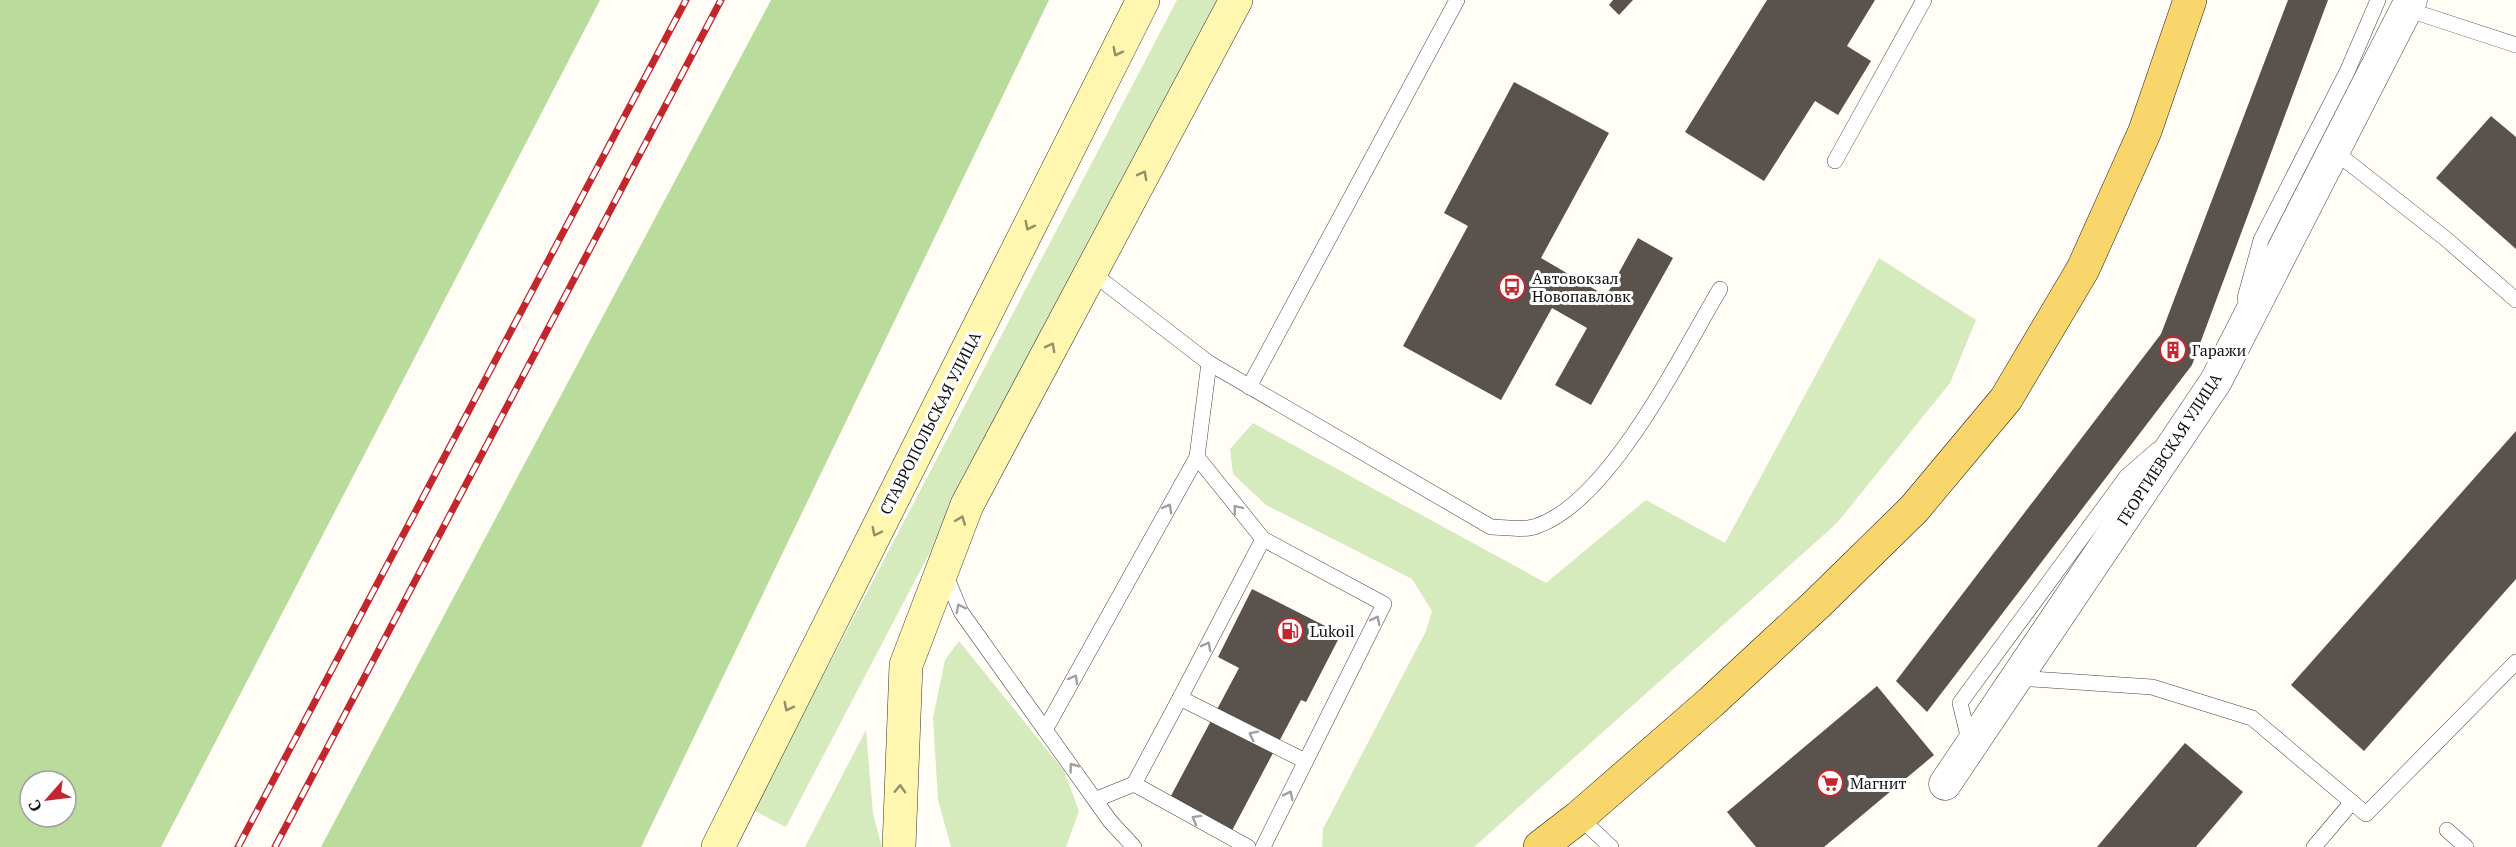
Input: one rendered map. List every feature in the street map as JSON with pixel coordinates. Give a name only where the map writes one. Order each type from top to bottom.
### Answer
[{"type":"main road","name":"СТАВРОПОЛЬСКАЯ УЛИЦА","points":[[718,847],[1143,0]]},
{"type":"main road","points":[[899,847],[906,665],[967,505],[1236,0]]},
{"type":"main road","points":[[1540,847],[1579,817],[1710,703],[1817,604],[1914,509],[2006,399],[2082,269],[2145,131],[2190,0]]},
{"type":"street","name":"ГЕОРГИЕВСКАЯ УЛИЦА","points":[[1945,784],[2216,381],[2334,151],[2398,3]]},
{"type":"lane","points":[[1249,387],[1457,0]]},
{"type":"lane","points":[[1835,161],[1924,0]]},
{"type":"lane","points":[[2231,351],[2261,240],[2347,72],[2398,3],[2516,45]]},
{"type":"lane","points":[[2334,151],[2446,239],[2516,300]]},
{"type":"lane","points":[[1092,272],[1209,363],[1491,527],[1536,527],[1573,506],[1627,446],[1720,289]]},
{"type":"lane","points":[[1045,730],[1197,457],[1209,363]]},
{"type":"lane","points":[[1970,746],[1960,703],[2127,476],[2186,425]]},
{"type":"lane","points":[[1197,457],[1263,539],[1384,604],[1263,847]]},
{"type":"lane","points":[[1097,799],[1134,784],[1263,539]]},
{"type":"lane","points":[[943,568],[961,612],[1097,799],[1110,821],[1134,847]]},
{"type":"lane","points":[[2016,678],[2152,687],[2253,718],[2366,814],[2516,662]]},
{"type":"lane","points":[[1180,698],[1305,761]]},
{"type":"lane","points":[[1134,784],[1248,847]]},
{"type":"lane","points":[[2314,847],[2352,802]]},
{"type":"lane","points":[[1579,817],[1611,847]]},
{"type":"lane","points":[[2447,830],[2466,847]]},
{"type":"green space","points":[[0,0],[600,0],[161,847],[0,847]]},
{"type":"green space","points":[[771,0],[1049,0],[641,847],[321,847]]},
{"type":"green space","points":[[1177,0],[1219,0],[786,827],[753,810]]},
{"type":"green space","points":[[1879,258],[1976,320],[1950,383],[1837,523],[1474,847],[1322,847],[1323,829],[1426,631],[1432,611],[1412,579],[1266,505],[1233,474],[1230,449],[1253,423],[1546,583],[1646,500],[1725,543]]},
{"type":"green space","points":[[959,641],[1064,771],[1079,811],[1066,847],[951,847],[938,800],[933,718],[945,660]]},
{"type":"green space","points":[[866,730],[873,814],[882,847],[805,847]]},
{"type":"building","points":[[1613,0],[1633,0],[1619,15],[1609,5]]},
{"type":"building","points":[[1767,0],[1875,0],[1847,46],[1871,61],[1838,115],[1815,101],[1764,181],[1685,132]]},
{"type":"building","name":"Гаражи","points":[[2288,0],[2328,0],[2192,365],[1927,712],[1896,681],[2161,334]]},
{"type":"building","points":[[1514,82],[1609,133],[1541,258],[1606,296],[1638,238],[1673,258],[1591,405],[1555,385],[1587,328],[1552,308],[1501,400],[1403,346],[1468,226],[1444,213]]},
{"type":"building","points":[[2491,116],[2516,137],[2516,249],[2436,178]]},
{"type":"building","points":[[2516,431],[2516,579],[2364,751],[2291,685]]},
{"type":"building","points":[[1252,589],[1341,634],[1306,702],[1301,700],[1226,842],[1164,809],[1239,668],[1218,657]]},
{"type":"building","name":"Магнит","points":[[1877,686],[1934,755],[1824,847],[1756,847],[1727,812]]},
{"type":"building","points":[[2185,743],[2243,792],[2196,847],[2097,847]]},
{"type":"railway","points":[[238,847],[686,0]]},
{"type":"railway","points":[[275,847],[721,0]]},
{"type":"place","name":"Автовокзал Новопавловк","points":[[1512,287]]},
{"type":"place","name":"Гаражи","points":[[2173,350]]},
{"type":"place","name":"Lukoil","points":[[1290,631]]},
{"type":"place","name":"Магнит","points":[[1830,783]]}]
